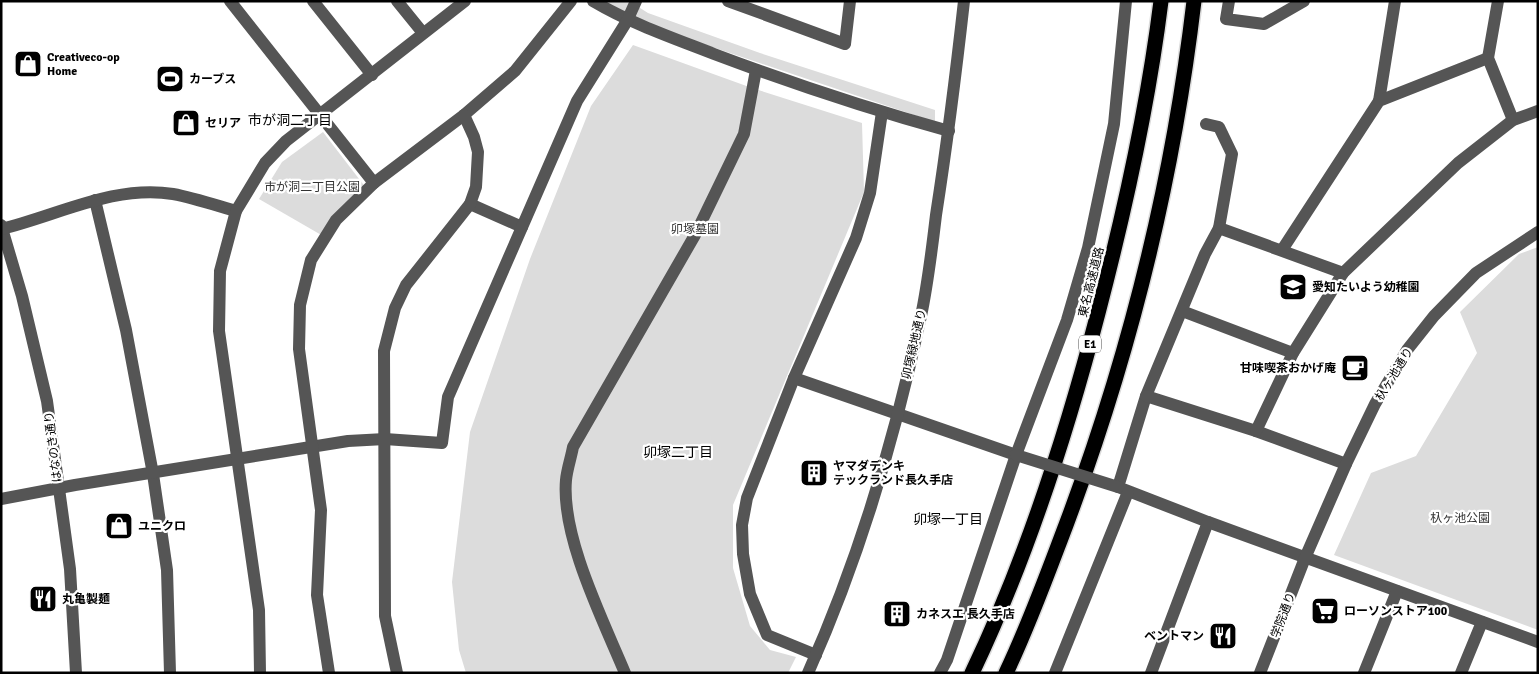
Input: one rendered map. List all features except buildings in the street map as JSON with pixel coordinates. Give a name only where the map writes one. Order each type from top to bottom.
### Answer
[{"type":"highway","name":"東名高速道路","points":[[972,673],[1029,536],[1063,436],[1089,349],[1130,180],[1154,55],[1161,1]]},
{"type":"highway","points":[[1006,673],[1057,549],[1092,456],[1122,358],[1165,180],[1187,63],[1194,1]]},
{"type":"street","points":[[230,1],[374,183]]},
{"type":"street","points":[[313,1],[372,75]]},
{"type":"street","points":[[397,1],[423,33]]},
{"type":"street","points":[[260,673],[259,610],[219,330],[220,271],[236,211],[265,163],[286,141],[465,1]]},
{"type":"street","points":[[329,673],[316,595],[321,510],[299,349],[302,296],[311,260],[336,220],[374,183],[464,115],[515,71],[571,1]]},
{"type":"street","points":[[593,1],[627,21],[756,70],[882,112],[948,131]]},
{"type":"street","points":[[1,499],[237,458],[312,447],[384,439],[442,443],[448,397],[577,100],[627,21],[636,1]]},
{"type":"street","points":[[728,1],[845,44],[850,1]]},
{"type":"street","name":"卯塚緑地通り","points":[[808,673],[845,582],[870,512],[898,415],[922,315],[964,1]]},
{"type":"street","points":[[940,673],[947,660],[1016,455],[1062,336],[1088,248],[1114,124],[1126,1]]},
{"type":"street","points":[[1229,1],[1226,19],[1264,24],[1304,1]]},
{"type":"street","points":[[1282,250],[1379,101],[1395,1]]},
{"type":"street","points":[[1498,1],[1488,58],[1512,120]]},
{"type":"street","points":[[1379,101],[1488,58]]},
{"type":"street","points":[[625,673],[578,555],[570,524],[566,481],[573,447],[695,235],[744,134],[756,70]]},
{"type":"street","points":[[1256,431],[1293,353],[1343,273],[1458,163],[1512,120],[1538,111]]},
{"type":"street","points":[[816,655],[767,635],[750,594],[743,554],[742,525],[747,498],[794,378],[856,238],[870,193],[882,112]]},
{"type":"street","points":[[397,673],[385,616],[384,351],[395,308],[415,272],[470,204],[478,173],[478,152],[474,137],[464,115]]},
{"type":"street","points":[[1055,673],[1123,489],[1146,396],[1205,254],[1219,228],[1232,154],[1219,127],[1206,124]]},
{"type":"street","points":[[2,228],[95,200],[137,193],[172,194],[236,211]]},
{"type":"street","points":[[95,200],[126,330],[153,474],[167,570],[170,673]]},
{"type":"street","points":[[470,204],[522,227]]},
{"type":"street","name":"はなのき通り","points":[[2,228],[22,296],[47,401],[70,569],[76,673]]},
{"type":"street","points":[[1219,228],[1343,273]]},
{"type":"street","name":"杁ヶ池通り","points":[[1305,558],[1346,464],[1375,404],[1402,358],[1434,316],[1476,273],[1538,232]]},
{"type":"street","points":[[1182,311],[1293,353]]},
{"type":"street","points":[[794,378],[1016,455],[1123,489],[1305,558],[1538,642]]},
{"type":"street","points":[[1146,396],[1256,431],[1346,464]]},
{"type":"street","points":[[1151,673],[1208,522]]},
{"type":"street","name":"学院通り","points":[[1260,673],[1305,558]]},
{"type":"street","points":[[1364,673],[1397,591]]},
{"type":"street","points":[[1461,673],[1482,622]]},
{"type":"green space","points":[[603,1],[629,1],[648,13],[760,53],[935,110],[935,122],[641,23]]},
{"type":"green space","name":"卯塚墓園","points":[[633,45],[752,88],[862,123],[864,192],[733,505],[733,568],[750,626],[770,650],[796,657],[788,673],[466,673],[459,650],[452,582],[470,432],[530,259],[591,106]]},
{"type":"green space","name":"市が洞二丁目公園","points":[[323,132],[366,188],[323,236],[259,199],[282,162]]},
{"type":"green space","name":"杁ヶ池公園","points":[[1538,247],[1538,630],[1334,555],[1371,473],[1416,456],[1477,353],[1460,312],[1519,254]]},
{"type":"place","name":"Creativeco-op Home","points":[[28,64]]},
{"type":"place","name":"カーブス","points":[[170,79]]},
{"type":"place","name":"セリア","points":[[186,123]]},
{"type":"place","name":"愛知たいよう幼稚園","points":[[1293,287]]},
{"type":"place","name":"甘味喫茶おかげ庵","points":[[1355,368]]},
{"type":"place","name":"ヤマダデンキ テックランド長久手店","points":[[814,473]]},
{"type":"place","name":"ユニクロ","points":[[119,526]]},
{"type":"place","name":"丸亀製麺","points":[[43,599]]},
{"type":"place","name":"ローソンストア100","points":[[1325,611]]},
{"type":"place","name":"カネスエ 長久手店","points":[[897,614]]},
{"type":"place","name":"ベントマン","points":[[1223,636]]},
{"type":"district","name":"市が洞二丁目","points":[[290,120]]},
{"type":"district","name":"卯塚二丁目","points":[[678,452]]},
{"type":"district","name":"卯塚一丁目","points":[[948,519]]}]
